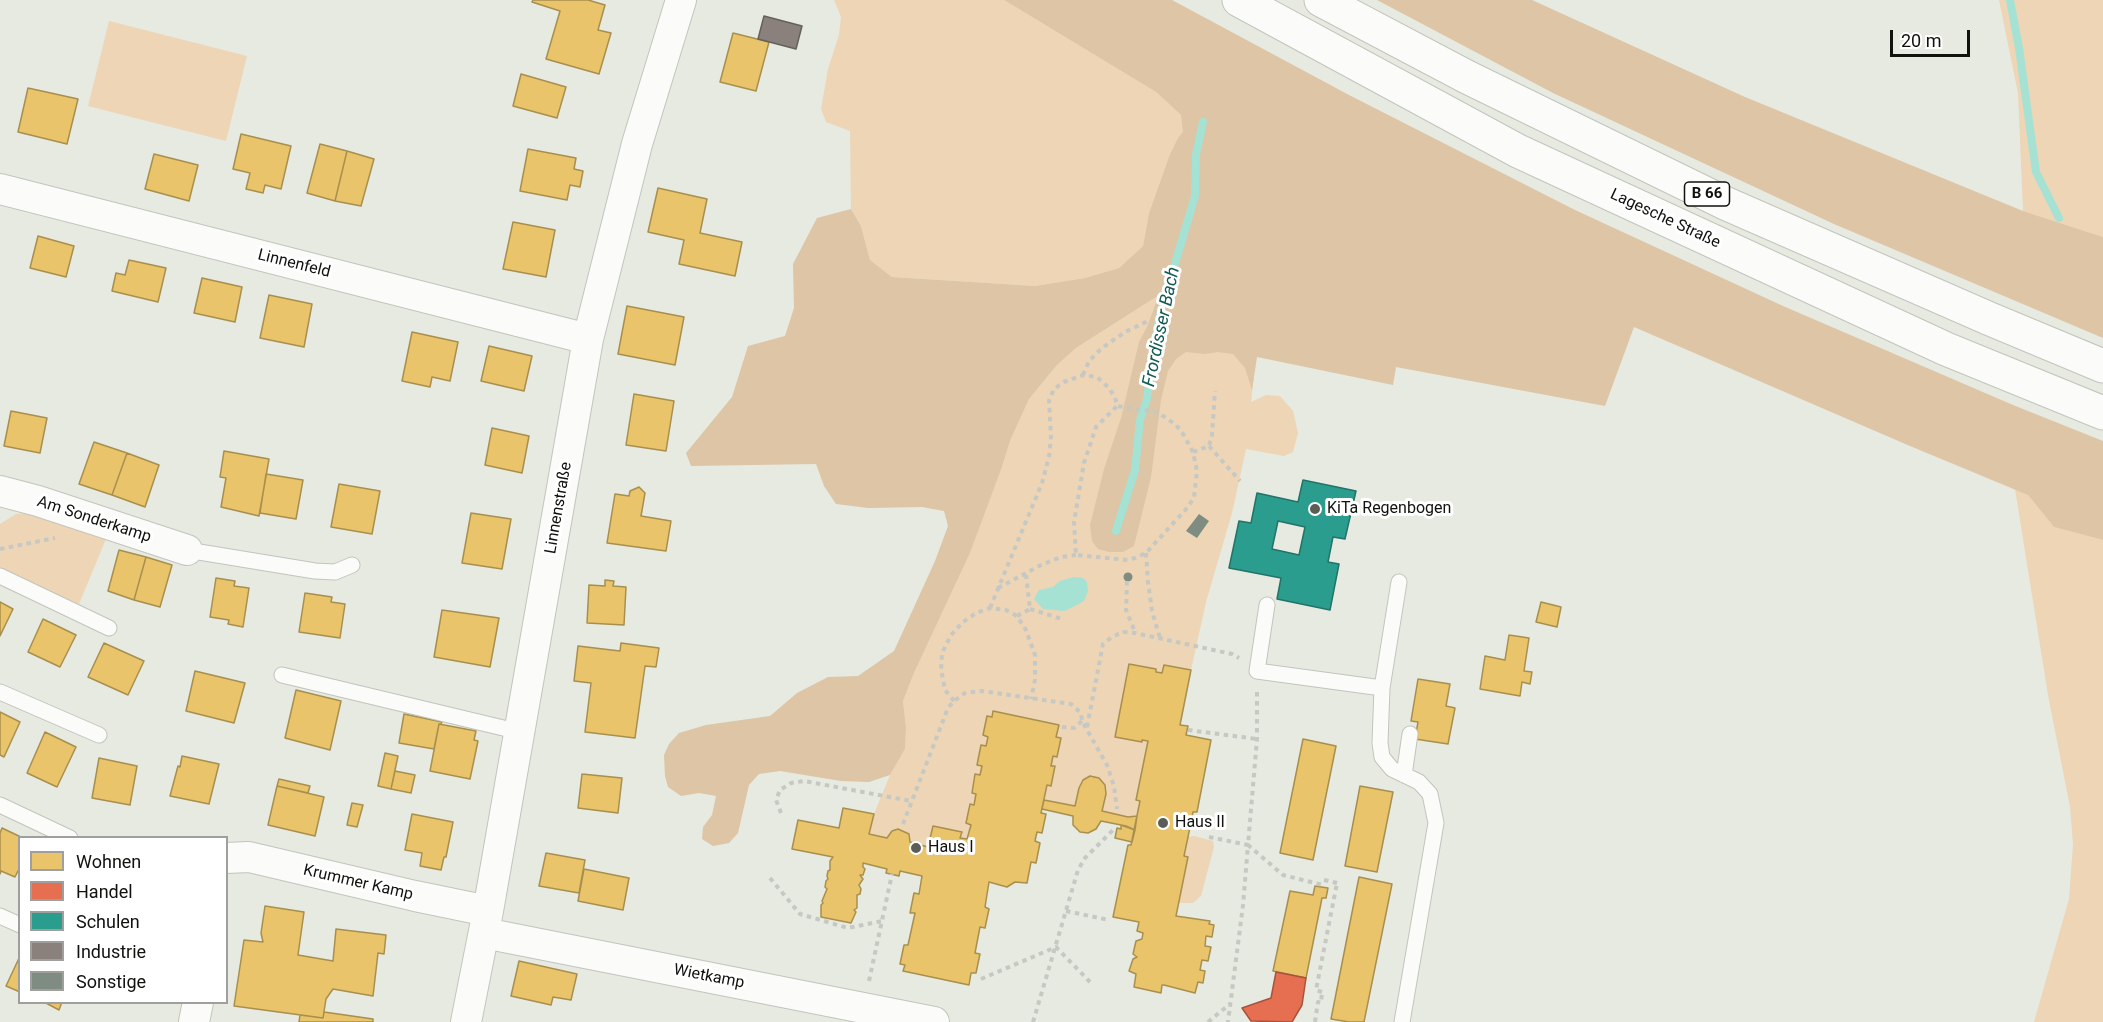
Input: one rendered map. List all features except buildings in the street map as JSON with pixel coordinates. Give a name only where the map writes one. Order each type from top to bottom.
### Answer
[{"type":"highway","name":"Lagesche Straße","points":[[1239,0],[1518,151],[1946,348],[2103,412]]},
{"type":"highway","name":"B 66","points":[[1321,0],[1467,77],[1727,204],[2103,366]]},
{"type":"street","name":"Linnenstraße","points":[[466,1022],[520,732],[588,339],[637,144],[681,0]]},
{"type":"street","name":"Linnenfeld","points":[[0,189],[588,339]]},
{"type":"street","name":"Am Sonderkamp","points":[[0,491],[38,501],[187,550]]},
{"type":"street","name":"Krummer Kamp","points":[[228,858],[249,858],[486,922]]},
{"type":"street","name":"Wietkamp","points":[[486,922],[934,1022]]},
{"type":"street","points":[[194,1022],[198,1004]]},
{"type":"lane","points":[[187,550],[315,571],[335,572],[352,565]]},
{"type":"lane","points":[[0,576],[109,628]]},
{"type":"lane","points":[[1399,582],[1382,688],[1380,743],[1382,757],[1392,769],[1419,782],[1430,794],[1436,823],[1402,1022]]},
{"type":"lane","points":[[1268,605],[1257,671],[1382,688]]},
{"type":"lane","points":[[282,675],[520,732]]},
{"type":"lane","points":[[0,692],[99,735]]},
{"type":"lane","points":[[1404,775],[1410,734]]},
{"type":"lane","points":[[0,805],[68,836]]},
{"type":"lane","points":[[0,916],[18,924]]},
{"type":"path","points":[[1083,375],[1089,361],[1102,348],[1125,332],[1148,321]]},
{"type":"path","points":[[990,608],[1046,466],[1051,436],[1049,401],[1054,389],[1064,381],[1083,375],[1097,377],[1115,397],[1117,406]]},
{"type":"path","points":[[1209,446],[1215,391]]},
{"type":"path","points":[[998,589],[1041,565],[1061,557],[1077,555],[1128,560],[1146,553],[1188,507],[1194,497],[1197,471],[1193,452],[1175,424],[1157,412],[1117,406]]},
{"type":"path","points":[[1077,555],[1074,522],[1084,463],[1096,427],[1117,406]]},
{"type":"path","points":[[1193,452],[1209,446]]},
{"type":"path","points":[[1209,446],[1240,481]]},
{"type":"path","points":[[1146,553],[1150,602],[1160,639]]},
{"type":"path","points":[[1026,574],[1030,609]]},
{"type":"path","points":[[1127,582],[1126,610],[1135,633]]},
{"type":"path","points":[[954,701],[945,690],[941,669],[942,653],[951,635],[963,622],[976,613],[990,608],[1006,610],[1017,616],[1026,630],[1035,656],[1035,680],[1031,699]]},
{"type":"path","points":[[1017,616],[1030,609],[1062,619]]},
{"type":"path","points":[[1087,728],[1103,644],[1123,632],[1232,654],[1247,662],[1257,671],[1257,739],[1243,905],[1228,1022]]},
{"type":"path","points":[[903,824],[948,708],[965,693],[982,691],[1071,704],[1081,713],[1082,721],[1107,765],[1114,786],[1117,809]]},
{"type":"path","points":[[1062,727],[1074,728],[1082,721]]},
{"type":"path","points":[[1188,730],[1257,739]]},
{"type":"path","points":[[781,813],[776,800],[780,790],[791,783],[804,781],[911,801]]},
{"type":"path","points":[[1033,1022],[1078,870],[1084,858],[1114,829]]},
{"type":"path","points":[[1209,837],[1248,844],[1283,875],[1323,883],[1337,883],[1316,990],[1322,992],[1321,1003],[1318,1002],[1314,1021]]},
{"type":"path","points":[[864,1008],[892,874]]},
{"type":"path","points":[[770,878],[800,914],[848,928],[882,921]]},
{"type":"path","points":[[1066,911],[1109,920]]},
{"type":"path","points":[[981,979],[1056,947]]},
{"type":"path","points":[[1056,947],[1090,982]]},
{"type":"path","points":[[1208,1022],[1231,1003]]},
{"type":"shaded area","points":[[834,0],[1004,0],[1156,92],[1181,115],[1184,132],[1178,138],[1170,154],[1149,213],[1143,246],[1119,268],[1085,278],[1035,286],[892,277],[870,260],[861,226],[851,209],[850,131],[826,122],[821,109],[828,69],[839,35],[841,17]]},
{"type":"shaded area","points":[[1004,0],[1172,0],[1349,95],[1575,210],[1783,306],[2013,405],[2103,441],[2103,540],[2054,527],[2028,495],[1634,327],[1605,406],[1396,367],[1393,385],[1257,357],[1252,390],[1245,368],[1233,354],[1186,352],[1176,359],[1168,371],[1161,400],[1151,477],[1134,546],[1123,552],[1109,552],[1098,549],[1092,541],[1090,525],[1104,469],[1121,418],[1139,342],[1159,295],[1076,348],[1057,365],[1029,399],[1010,441],[970,553],[903,701],[906,728],[905,749],[890,775],[869,782],[841,781],[780,771],[759,774],[749,785],[738,833],[729,843],[713,846],[702,839],[703,827],[712,815],[716,796],[699,793],[681,796],[668,787],[664,755],[669,744],[679,733],[706,725],[770,716],[797,693],[828,677],[858,676],[894,651],[935,561],[948,526],[944,511],[922,507],[868,508],[836,504],[824,486],[816,464],[691,466],[686,453],[732,397],[748,346],[785,336],[794,308],[793,264],[817,218],[851,209],[861,226],[870,260],[892,277],[1035,286],[1085,278],[1119,268],[1143,246],[1149,213],[1170,154],[1183,132],[1181,115],[1156,92]]},
{"type":"shaded area","points":[[1377,0],[1532,0],[1745,97],[2023,211],[2103,237],[2103,338],[1834,224],[1553,93]]},
{"type":"shaded area","points":[[1999,0],[2103,0],[2103,237],[2023,211],[2018,93]]},
{"type":"shaded area","points":[[109,21],[247,56],[226,141],[88,106]]},
{"type":"shaded area","points":[[1160,294],[1256,356],[1251,402],[1266,395],[1280,396],[1293,411],[1298,433],[1293,452],[1284,456],[1246,449],[1232,513],[1206,602],[1191,670],[1164,665],[1162,673],[1156,672],[1156,669],[1129,664],[1115,736],[1142,742],[1142,740],[1148,741],[1136,800],[1140,802],[1137,816],[1128,817],[1102,811],[1106,794],[1105,785],[1099,778],[1090,776],[1083,780],[1079,788],[1075,806],[1044,800],[1047,785],[1051,786],[1055,767],[1051,766],[1053,756],[1058,757],[1061,738],[1056,737],[1059,725],[993,711],[992,717],[987,716],[983,735],[988,737],[986,746],[982,745],[980,775],[975,774],[972,793],[976,794],[974,805],[969,804],[966,823],[971,825],[967,839],[960,838],[961,832],[933,826],[928,847],[910,842],[908,834],[898,829],[892,831],[887,838],[869,834],[874,814],[890,775],[905,749],[906,728],[903,701],[970,553],[1010,441],[1029,399],[1057,365],[1076,348]]},
{"type":"shaded area","points":[[2015,489],[2028,495],[2054,527],[2103,540],[2103,1022],[2034,1022],[2069,899],[2073,844],[2070,807],[2048,695]]},
{"type":"shaded area","points":[[28,513],[108,534],[79,604],[0,570],[0,524],[16,514]]},
{"type":"shaded area","points":[[1194,836],[1213,841],[1214,847],[1201,896],[1193,903],[1179,903],[1188,857],[1184,856],[1188,837]]},
{"type":"water","points":[[1074,577],[1083,578],[1087,582],[1088,591],[1084,601],[1064,611],[1043,609],[1034,599],[1039,590],[1053,587],[1060,581]]},
{"type":"waterway","name":"Frordisser Bach","points":[[2010,0],[2036,172],[2059,218]]},
{"type":"waterway","name":"Frordisser Bach","points":[[1116,531],[1135,470],[1140,420],[1147,399],[1161,311],[1195,196],[1196,154],[1203,122]]},
{"type":"place","name":"KiTa Regenbogen","points":[[1315,509]]},
{"type":"place","name":"Haus II","points":[[1163,823]]},
{"type":"place","name":"Haus I","points":[[916,848]]}]
